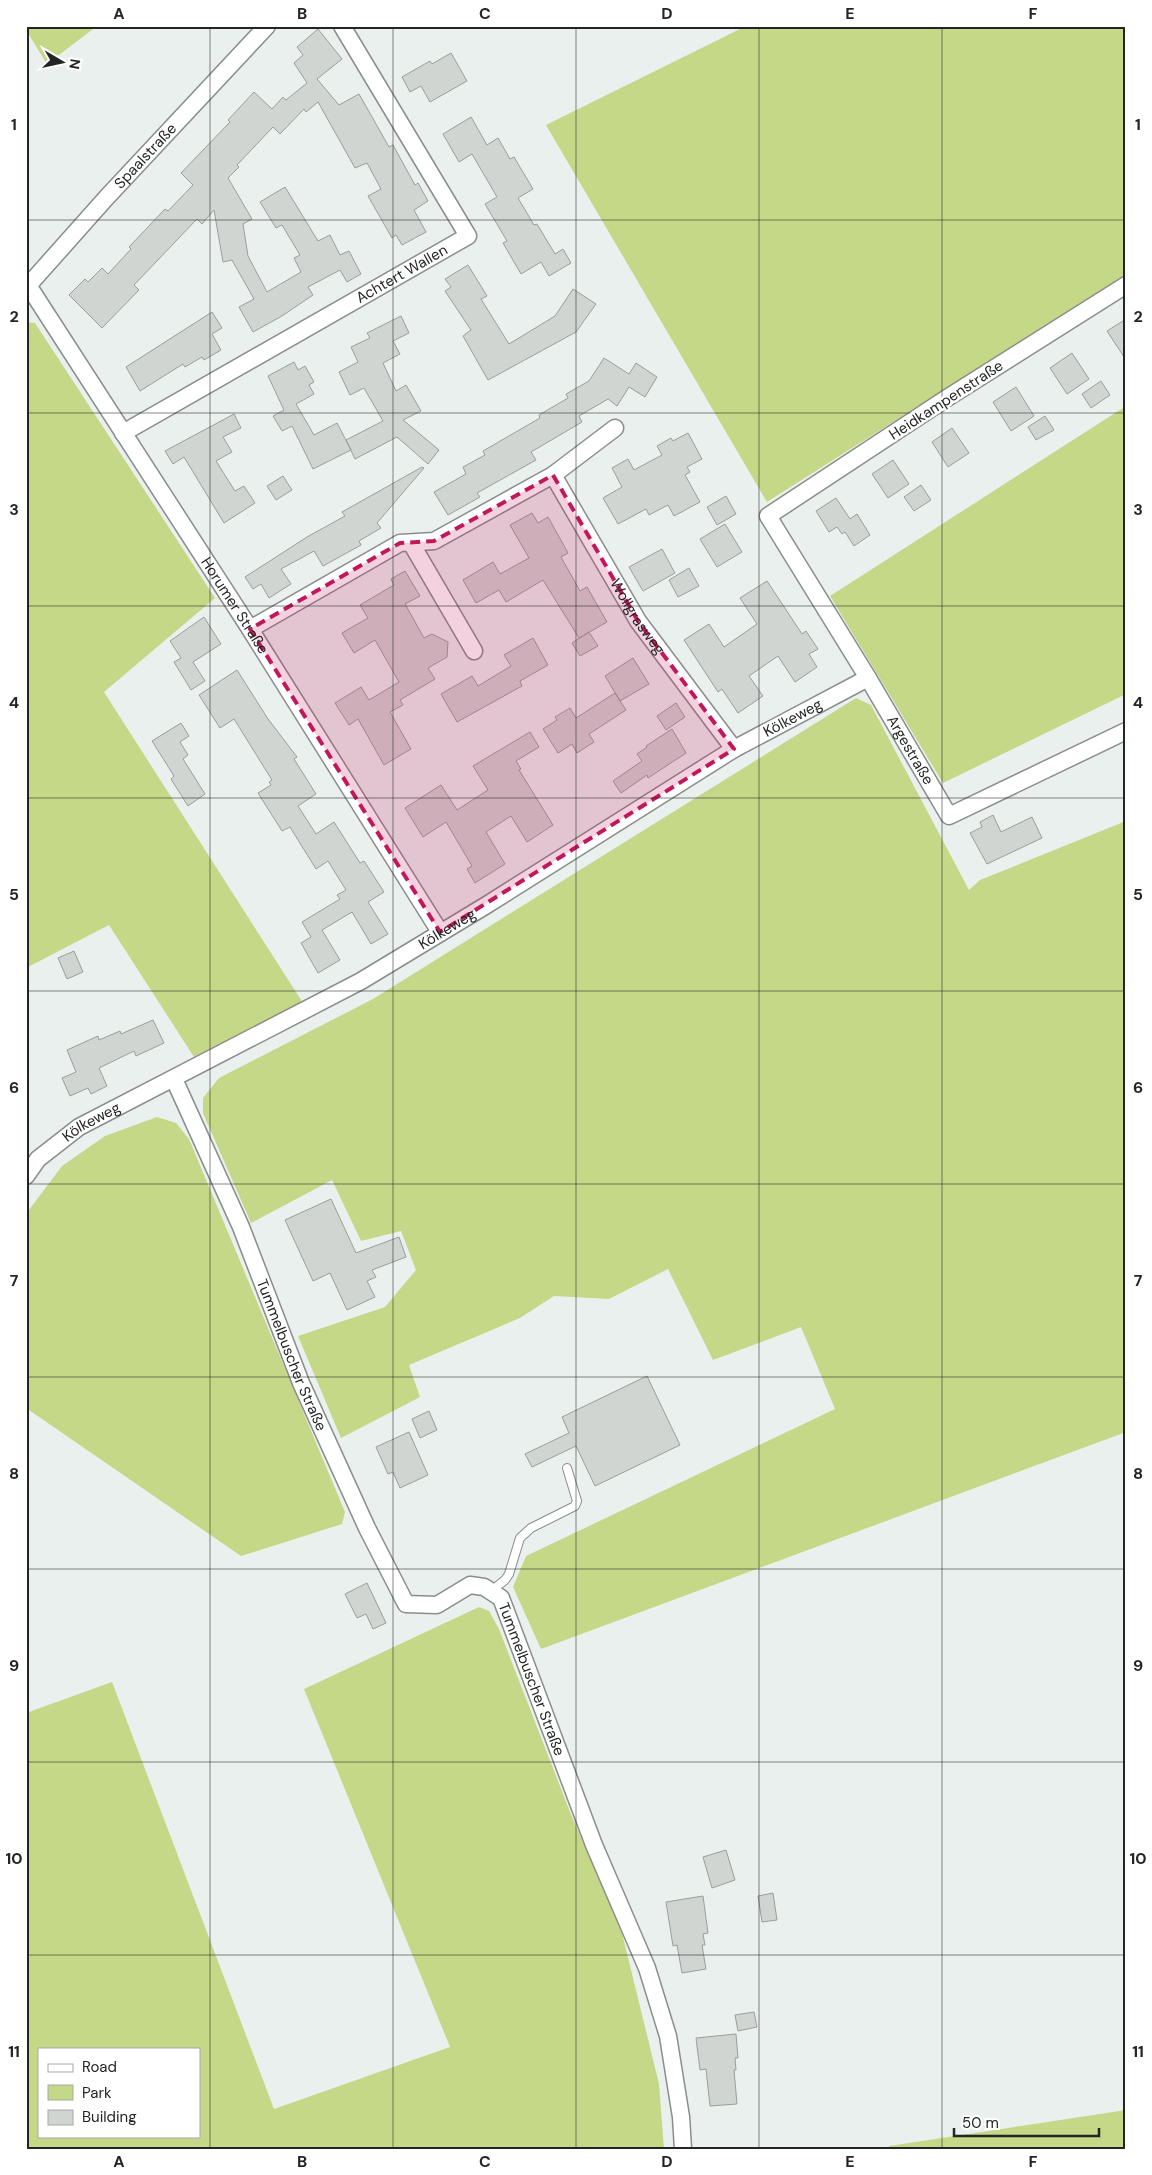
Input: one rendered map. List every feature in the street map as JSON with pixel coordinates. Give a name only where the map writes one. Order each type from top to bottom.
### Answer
[{"type":"street","name":"Spaalstraße","points":[[27,285],[267,26]]},
{"type":"street","name":"Achtert Wallen","points":[[123,433],[468,236],[342,26]]},
{"type":"street","name":"Horumer Straße","points":[[27,285],[250,629],[440,932]]},
{"type":"street","name":"Heidkampenstraße","points":[[768,516],[947,398],[1126,286]]},
{"type":"street","points":[[250,629],[400,543],[434,541],[553,475],[615,428]]},
{"type":"street","name":"Wollgrasweg","points":[[553,475],[638,621],[734,749]]},
{"type":"street","name":"Argestraße","points":[[768,516],[868,678],[949,816],[1126,731]]},
{"type":"street","points":[[411,543],[474,651]]},
{"type":"street","name":"Kölkeweg","points":[[26,1176],[38,1159],[79,1127],[361,981],[734,749],[868,678]]},
{"type":"street","name":"Tummelbuscher Straße","points":[[174,1078],[241,1227],[300,1383],[367,1528],[406,1604],[437,1605],[470,1585],[484,1587],[501,1598],[594,1845],[647,1968],[668,2036],[681,2117],[683,2149]]},
{"type":"lane","points":[[491,1592],[509,1574],[520,1538],[531,1528],[575,1506],[577,1500],[567,1468]]},
{"type":"highlighted area","points":[[553,475],[638,621],[734,749],[440,932],[250,629],[400,543],[434,541]]},
{"type":"green space","points":[[26,26],[97,26],[47,64],[26,30]]},
{"type":"green space","points":[[746,26],[1126,26],[1126,274],[767,502],[546,125]]},
{"type":"green space","points":[[26,322],[35,323],[215,598],[104,692],[303,1003],[194,1057],[109,925],[26,968]]},
{"type":"green space","points":[[1126,406],[1126,694],[943,783],[830,596]]},
{"type":"green space","points":[[856,698],[871,705],[969,890],[980,880],[1126,821],[1126,1432],[541,1649],[513,1587],[526,1556],[835,1409],[801,1327],[713,1360],[668,1269],[609,1299],[554,1296],[520,1318],[409,1365],[420,1397],[341,1438],[298,1336],[385,1307],[416,1270],[401,1231],[361,1241],[332,1180],[251,1223],[203,1113],[203,1098],[219,1078],[373,999]]},
{"type":"green space","points":[[157,1117],[176,1123],[189,1139],[345,1512],[342,1524],[241,1556],[26,1408],[26,1214],[62,1166],[105,1136]]},
{"type":"green space","points":[[479,1607],[489,1611],[499,1629],[570,1812],[622,1933],[659,2084],[664,2149],[26,2149],[26,1713],[112,1682],[274,2109],[450,2047],[304,1689]]},
{"type":"green space","points":[[1126,2110],[1126,2149],[889,2149],[889,2146]]},
{"type":"building","points":[[318,29],[342,59],[317,79],[339,105],[359,94],[389,147],[393,145],[415,185],[418,183],[428,201],[414,210],[426,232],[402,245],[396,235],[392,238],[368,196],[381,189],[367,163],[355,168],[318,102],[306,112],[304,109],[280,134],[273,127],[237,165],[239,167],[228,178],[252,219],[243,224],[248,256],[267,292],[301,272],[294,258],[300,255],[282,225],[276,228],[260,202],[285,187],[318,241],[330,235],[340,255],[349,251],[361,274],[347,282],[340,270],[308,287],[313,295],[282,316],[253,332],[239,307],[254,299],[232,260],[223,262],[214,210],[202,224],[197,219],[134,285],[139,290],[102,328],[69,295],[85,279],[88,282],[102,268],[108,274],[131,249],[129,247],[165,209],[168,211],[193,185],[181,173],[230,122],[228,120],[254,92],[272,109],[283,97],[286,100],[307,83],[294,63],[303,55],[297,47]]},
{"type":"building","points":[[451,53],[467,81],[430,102],[421,86],[410,92],[402,77],[430,61],[432,64]]},
{"type":"building","points":[[471,117],[487,145],[498,138],[510,159],[514,157],[533,189],[518,198],[534,225],[537,224],[555,254],[563,249],[571,263],[549,276],[541,262],[521,274],[503,243],[507,241],[485,204],[497,197],[472,154],[459,162],[443,134]]},
{"type":"building","points":[[468,265],[487,296],[481,299],[509,344],[555,316],[573,289],[596,304],[576,332],[488,380],[463,336],[471,330],[445,291],[451,287],[445,279]]},
{"type":"building","points":[[212,312],[222,328],[212,334],[221,350],[204,360],[202,357],[185,367],[183,364],[140,391],[126,367]]},
{"type":"building","points":[[401,316],[409,333],[393,341],[400,354],[383,363],[396,391],[406,385],[421,411],[403,420],[439,450],[428,464],[397,437],[355,459],[346,440],[383,421],[364,388],[350,395],[339,372],[358,362],[351,347],[370,338],[367,333]]},
{"type":"building","points":[[1126,319],[1126,360],[1107,331]]},
{"type":"building","points":[[1072,353],[1089,379],[1067,394],[1050,368]]},
{"type":"building","points":[[604,358],[629,374],[636,363],[657,377],[645,397],[629,387],[617,406],[608,399],[579,416],[582,422],[531,452],[536,460],[477,493],[480,497],[448,515],[434,492],[466,474],[463,467],[485,455],[483,451],[540,418],[539,415],[568,398],[566,394],[589,381]]},
{"type":"building","points":[[294,362],[298,370],[305,366],[314,382],[309,385],[314,394],[296,404],[314,435],[337,423],[351,450],[313,469],[292,426],[282,431],[273,416],[284,410],[268,376]]},
{"type":"building","points":[[1101,381],[1110,395],[1091,408],[1082,394]]},
{"type":"building","points":[[1016,387],[1034,416],[1011,431],[993,402]]},
{"type":"building","points":[[234,414],[241,428],[223,437],[232,452],[216,461],[235,491],[244,486],[255,503],[224,523],[184,457],[173,464],[165,451]]},
{"type":"building","points":[[1045,416],[1054,430],[1036,440],[1028,427]]},
{"type":"building","points":[[952,428],[969,453],[948,467],[932,442]]},
{"type":"building","points":[[688,433],[702,459],[687,467],[690,472],[685,475],[700,502],[674,516],[668,505],[649,515],[646,509],[618,524],[603,498],[622,487],[612,468],[628,459],[634,470],[662,455],[657,446],[671,438],[673,441]]},
{"type":"building","points":[[893,460],[909,484],[888,498],[872,474]]},
{"type":"building","points":[[422,467],[424,468],[377,523],[381,528],[359,541],[361,545],[323,566],[314,551],[281,569],[291,584],[269,598],[261,584],[253,589],[245,577],[307,537],[345,516],[342,512]]},
{"type":"building","points":[[283,476],[292,490],[276,500],[267,486]]},
{"type":"building","points":[[921,485],[931,500],[914,511],[904,497]]},
{"type":"building","points":[[726,496],[736,514],[717,525],[707,507]]},
{"type":"building","points":[[836,498],[850,519],[857,514],[870,535],[854,546],[845,532],[842,534],[837,527],[829,532],[816,511]]},
{"type":"building","points":[[532,513],[538,523],[548,517],[568,553],[561,557],[580,591],[587,587],[607,622],[579,638],[543,580],[506,602],[499,590],[476,603],[463,580],[493,562],[500,574],[529,558],[510,525]]},
{"type":"building","points":[[725,524],[742,552],[717,567],[700,539]]},
{"type":"building","points":[[662,549],[675,573],[643,591],[629,567]]},
{"type":"building","points":[[689,568],[699,586],[678,597],[669,580]]},
{"type":"building","points":[[405,571],[420,596],[405,604],[424,638],[432,634],[448,642],[447,657],[428,668],[435,679],[400,700],[403,705],[390,712],[411,749],[384,765],[358,719],[349,725],[335,703],[361,687],[369,700],[399,682],[375,640],[354,653],[342,633],[368,618],[360,605],[394,585],[391,579]]},
{"type":"building","points":[[767,581],[802,634],[806,631],[818,649],[809,654],[817,667],[795,682],[778,656],[749,676],[763,696],[738,713],[722,689],[718,692],[684,640],[709,624],[724,647],[757,624],[740,598]]},
{"type":"building","points":[[204,617],[221,644],[193,662],[205,681],[191,690],[174,662],[181,658],[170,641]]},
{"type":"building","points":[[589,632],[598,646],[580,656],[572,643]]},
{"type":"building","points":[[533,638],[548,665],[520,681],[522,686],[457,722],[441,694],[472,676],[478,686],[511,666],[504,655]]},
{"type":"building","points":[[633,658],[649,684],[620,701],[605,676]]},
{"type":"building","points":[[237,670],[268,719],[297,757],[294,759],[316,794],[298,806],[316,834],[334,822],[360,863],[364,861],[384,892],[368,902],[388,934],[371,944],[352,912],[322,930],[340,960],[318,973],[301,943],[311,937],[302,922],[340,899],[337,895],[346,890],[328,861],[316,869],[290,827],[282,831],[258,793],[271,785],[269,782],[272,780],[234,719],[220,728],[199,695]]},
{"type":"building","points":[[615,693],[626,710],[589,734],[594,742],[577,753],[572,744],[558,753],[543,729],[557,720],[555,717],[570,708],[576,718]]},
{"type":"building","points":[[676,703],[685,717],[666,730],[657,716]]},
{"type":"building","points":[[181,723],[189,736],[180,742],[188,755],[183,759],[205,794],[188,806],[171,779],[174,776],[152,741]]},
{"type":"building","points":[[672,729],[686,753],[648,778],[647,775],[621,793],[613,781],[642,761],[637,754],[646,746]]},
{"type":"building","points":[[530,732],[539,747],[516,761],[521,769],[519,770],[553,825],[527,842],[511,816],[486,832],[505,864],[475,883],[467,869],[472,866],[446,822],[423,837],[405,808],[441,785],[457,810],[488,790],[473,766]]},
{"type":"building","points":[[993,815],[1001,832],[1032,817],[1042,838],[987,864],[970,833],[982,827],[980,822]]},
{"type":"building","points":[[74,951],[83,972],[67,979],[58,958]]},
{"type":"building","points":[[153,1020],[164,1043],[136,1056],[134,1051],[99,1068],[107,1086],[91,1094],[88,1088],[70,1096],[62,1078],[76,1072],[67,1050],[98,1036],[99,1040],[120,1031],[121,1034]]},
{"type":"building","points":[[331,1199],[356,1253],[399,1237],[406,1257],[372,1270],[376,1277],[367,1281],[375,1297],[347,1310],[330,1273],[313,1281],[285,1220]]},
{"type":"building","points":[[647,1376],[680,1445],[595,1486],[576,1446],[532,1467],[525,1454],[569,1433],[562,1417]]},
{"type":"building","points":[[429,1411],[437,1430],[420,1438],[412,1419]]},
{"type":"building","points":[[409,1432],[428,1475],[400,1488],[393,1472],[388,1474],[376,1447]]},
{"type":"building","points":[[367,1583],[386,1623],[373,1629],[366,1614],[357,1618],[345,1594]]},
{"type":"building","points":[[726,1850],[735,1880],[712,1888],[703,1857]]},
{"type":"building","points":[[773,1893],[777,1920],[762,1922],[758,1896]]},
{"type":"building","points":[[703,1896],[708,1933],[703,1934],[705,1945],[702,1945],[706,1969],[682,1973],[677,1945],[673,1946],[666,1902]]},
{"type":"building","points":[[754,2012],[757,2027],[738,2031],[735,2015]]},
{"type":"building","points":[[736,2034],[738,2058],[735,2058],[736,2070],[734,2070],[737,2104],[710,2106],[706,2069],[700,2070],[696,2038]]}]
